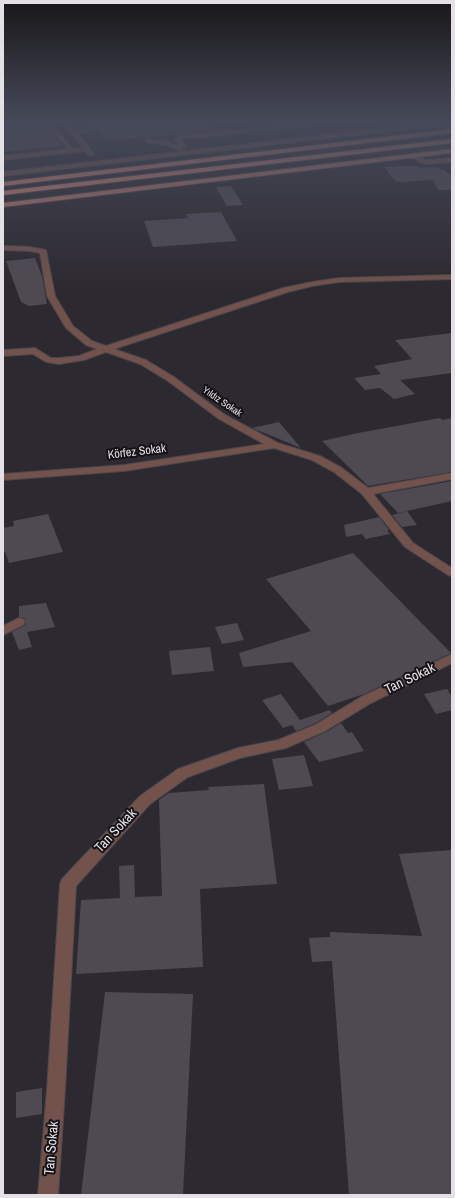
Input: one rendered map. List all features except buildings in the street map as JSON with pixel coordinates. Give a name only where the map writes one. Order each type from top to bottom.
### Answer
[{"type":"highway","points":[[3,184],[64,177]]},
{"type":"highway","points":[[3,193],[142,177]]},
{"type":"main road","points":[[3,205],[238,177]]},
{"type":"street","name":"Yıldız Sokak","points":[[3,248],[30,249],[43,252],[51,296],[70,328],[89,343],[143,362],[171,379],[222,417],[274,445],[316,458],[338,470],[366,492],[409,545],[452,573]]},
{"type":"street","points":[[3,353],[35,351],[48,360],[59,361],[81,358],[104,348],[286,290],[312,284],[339,280],[452,277]]},
{"type":"street","name":"Körfez Sokak","points":[[3,477],[124,468],[274,445]]},
{"type":"street","points":[[366,492],[452,476]]},
{"type":"street","points":[[3,631],[19,622]]},
{"type":"street","name":"Tan Sokak","points":[[48,1195],[56,1090],[68,884],[145,800],[183,773],[238,753],[281,744],[320,728],[366,700],[452,658]]}]
